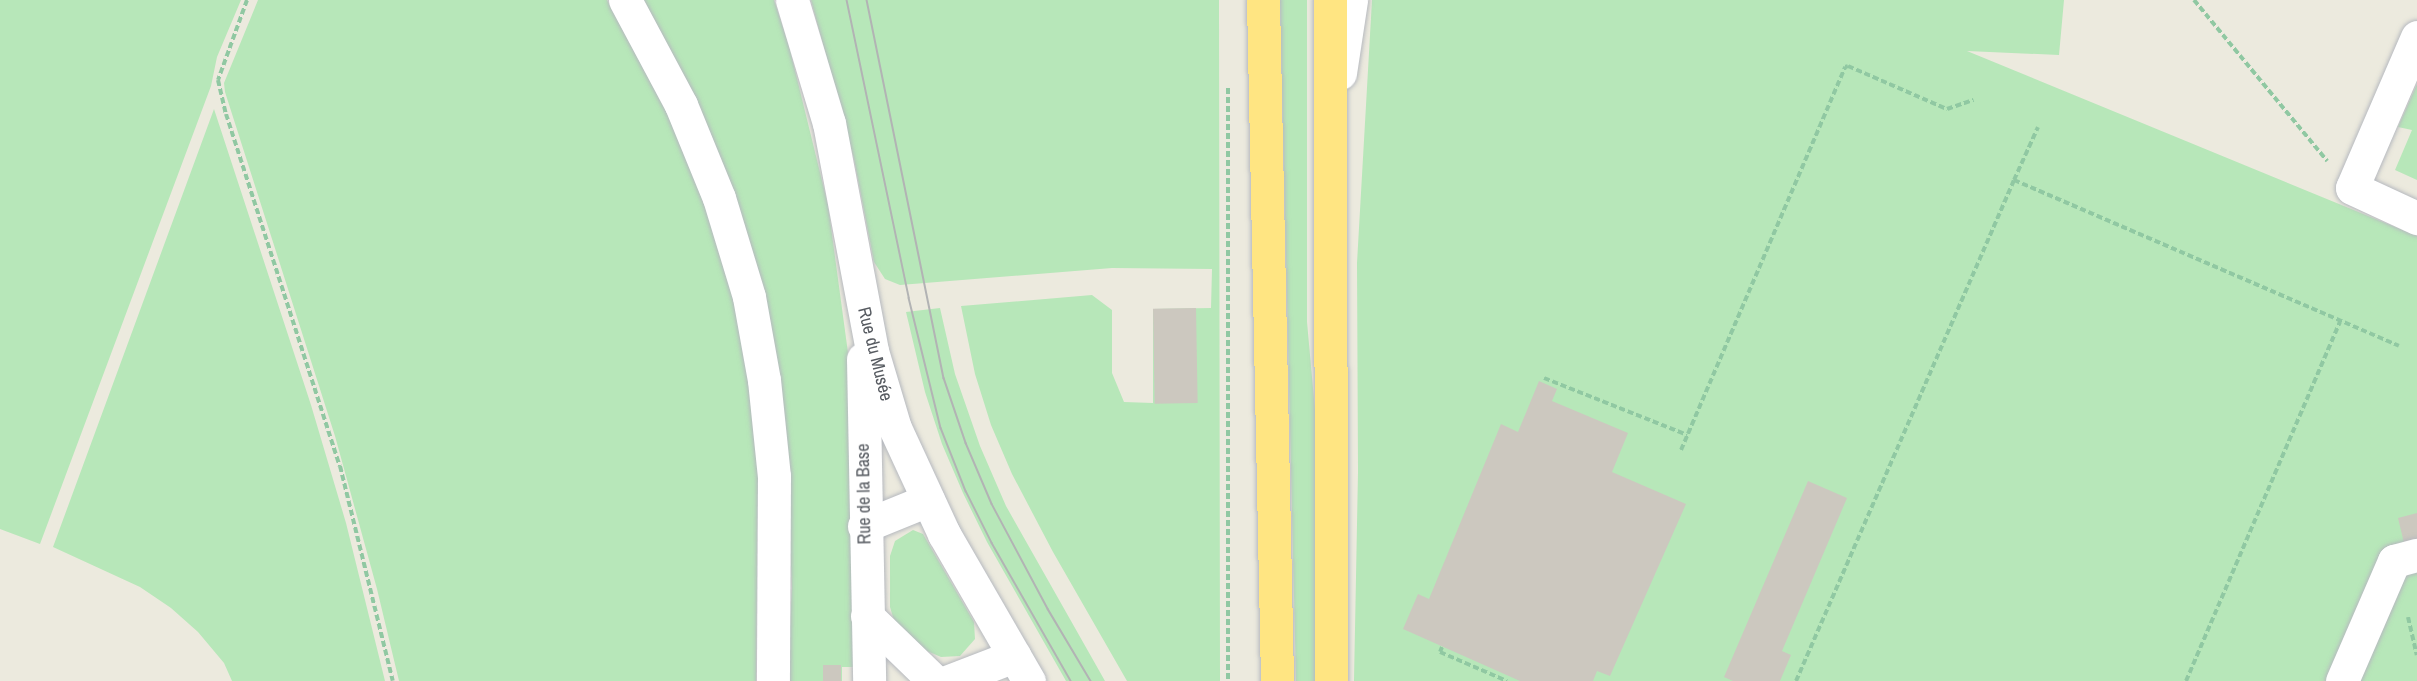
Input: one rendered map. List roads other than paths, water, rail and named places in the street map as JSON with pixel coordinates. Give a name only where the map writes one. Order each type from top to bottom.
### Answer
[{"type":"highway","points":[[1263,0],[1277,681]]},
{"type":"highway","points":[[1330,0],[1331,681]]},
{"type":"street","points":[[625,0],[681,105],[719,198],[749,297],[764,380],[774,476],[773,681]]},
{"type":"street","name":"Rue du Musée","points":[[792,0],[829,123],[862,307],[872,351],[895,428],[944,534],[1021,668]]},
{"type":"street","points":[[1331,132],[1351,0]]},
{"type":"street","points":[[2417,37],[2352,188],[2417,218]]},
{"type":"street","name":"Rue de la Base","points":[[862,307],[864,526],[869,681]]},
{"type":"street","points":[[864,526],[928,500]]},
{"type":"street","points":[[2342,681],[2394,561],[2417,555]]},
{"type":"street","points":[[867,616],[934,681]]},
{"type":"street","points":[[949,681],[1021,668]]},
{"type":"tram line","points":[[847,0],[909,298],[941,428],[966,491],[992,543],[1071,681]]},
{"type":"tram line","points":[[867,0],[944,378],[966,443],[992,504],[1048,609],[1091,681]]}]
